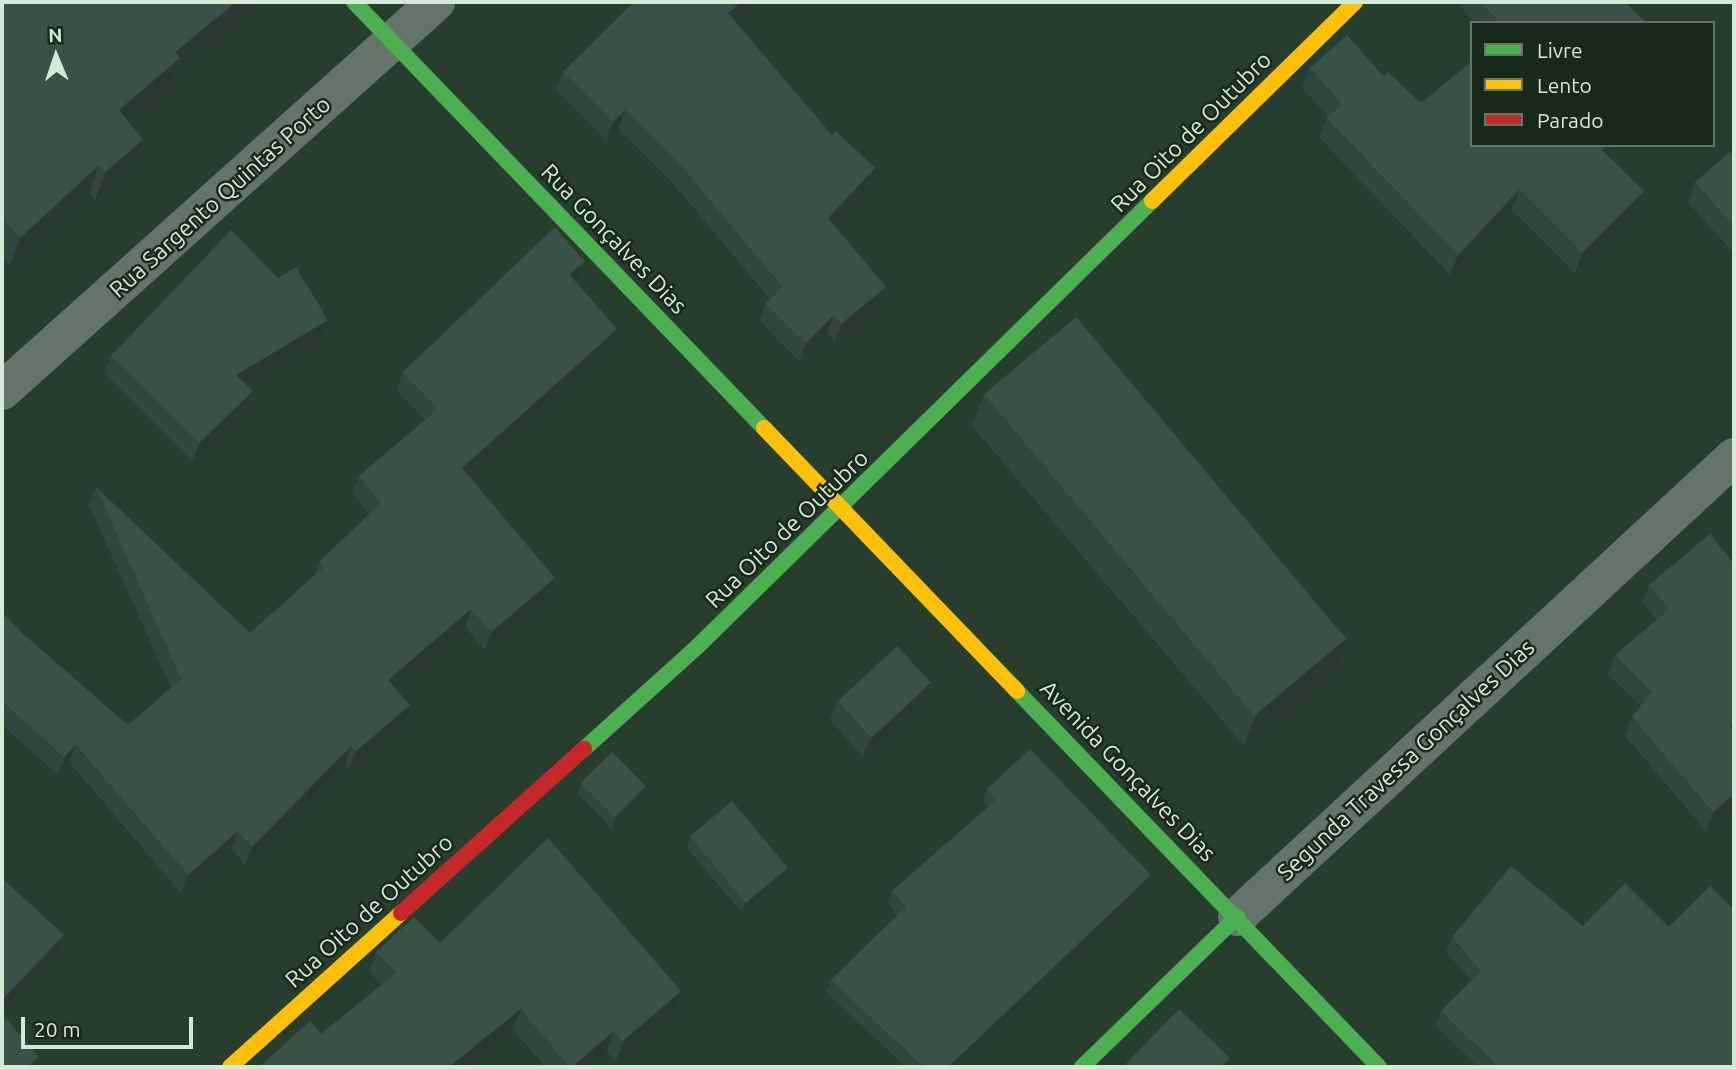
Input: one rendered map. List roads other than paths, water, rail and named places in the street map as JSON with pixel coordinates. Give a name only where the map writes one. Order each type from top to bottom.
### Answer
[{"type":"street","name":"Rua Gonçalves Dias","points":[[354,2],[842,508]]},
{"type":"street","name":"Rua Sargento Quintas Porto","points":[[2,391],[436,2]]},
{"type":"street","name":"Rua Oito de Outubro","points":[[230,1067],[699,645],[842,508],[1355,2]]},
{"type":"street","name":"Segunda Travessa Gonçalves Dias","points":[[1082,1067],[1237,917],[1734,457]]},
{"type":"street","name":"Avenida Gonçalves Dias","points":[[842,508],[1379,1067]]}]
